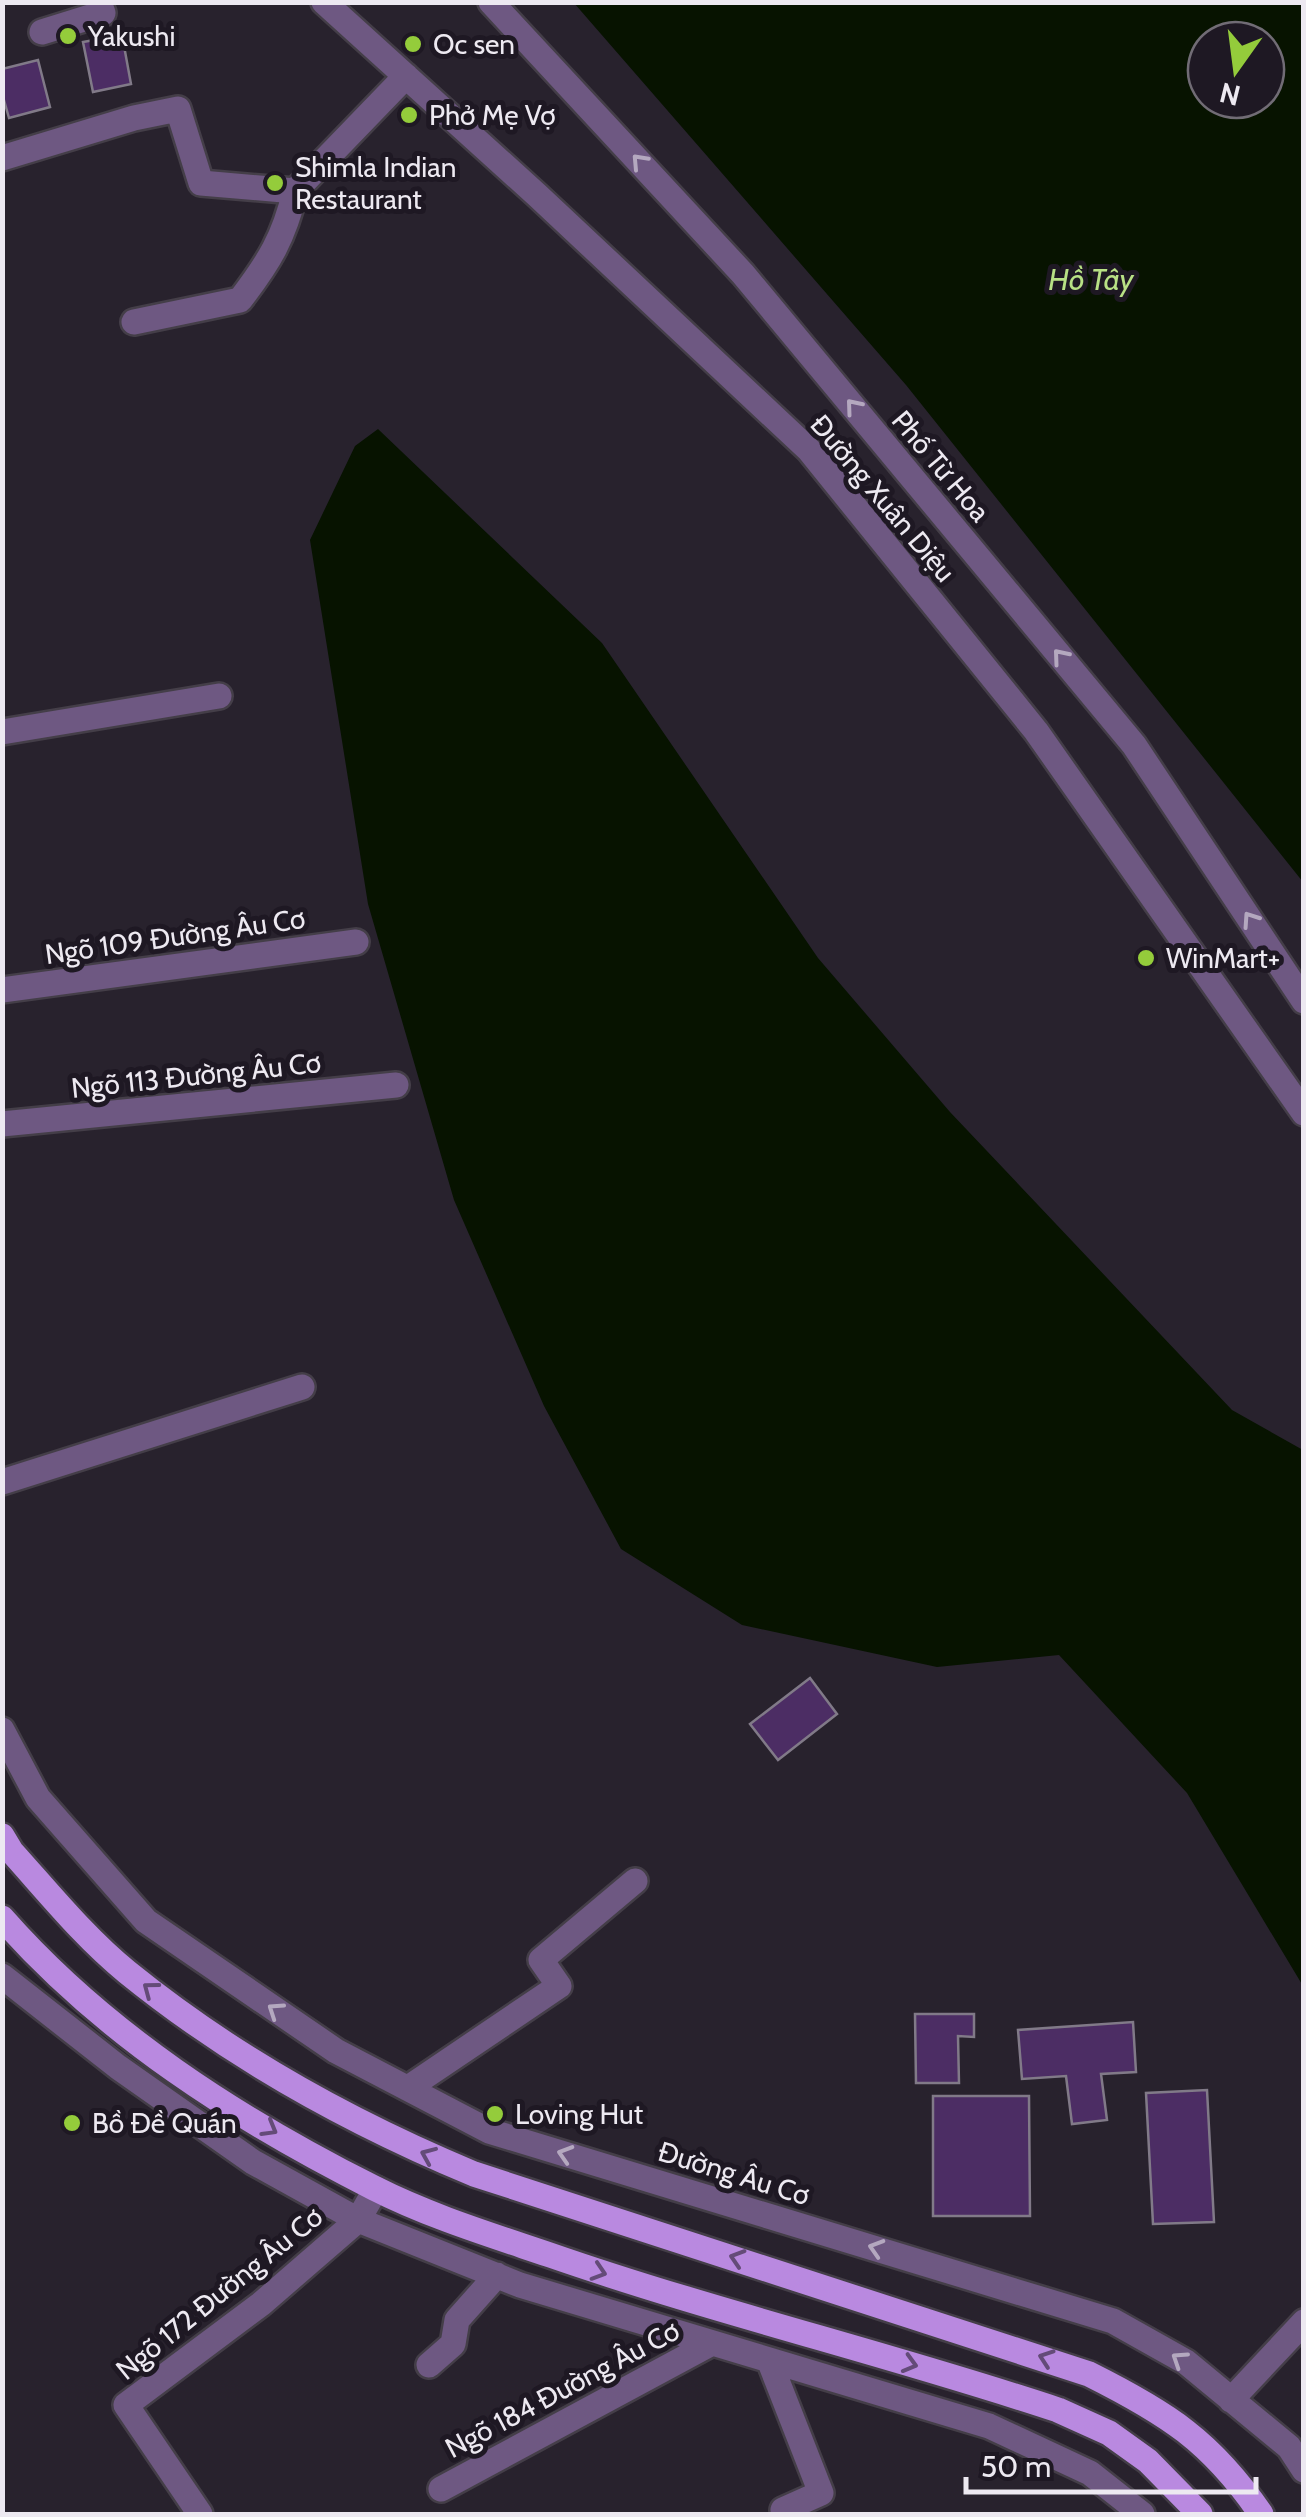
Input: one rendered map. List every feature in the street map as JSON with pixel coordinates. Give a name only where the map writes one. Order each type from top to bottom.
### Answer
[{"type":"main road","points":[[2,1836],[11,1851],[124,1970],[253,2063],[324,2105],[392,2140],[474,2174],[1090,2374],[1182,2426],[1214,2453],[1262,2514]]},
{"type":"main road","points":[[2,1918],[70,1987],[138,2045],[207,2092],[376,2189],[476,2230],[573,2263],[1058,2410],[1109,2433],[1148,2462],[1200,2514]]},
{"type":"street","points":[[42,32],[103,13],[100,2]]},
{"type":"street","name":"Đường Xuân Diệu","points":[[324,2],[808,450],[1036,731],[1304,1113]]},
{"type":"street","name":"Phố Từ Hoa","points":[[491,2],[743,274],[1134,745],[1304,1001]]},
{"type":"street","points":[[134,322],[240,300],[273,257],[287,225],[295,191],[406,76]]},
{"type":"street","points":[[2,158],[134,118],[178,109],[201,183],[295,191]]},
{"type":"street","points":[[2,732],[219,696]]},
{"type":"street","name":"Ngõ 109 Đường Âu Cơ","points":[[2,990],[356,942]]},
{"type":"street","name":"Ngõ 113 Đường Âu Cơ","points":[[2,1124],[396,1085]]},
{"type":"street","points":[[2,1482],[302,1387]]},
{"type":"street","name":"Đường Âu Cơ","points":[[2,1730],[38,1798],[146,1921],[336,2051],[489,2130],[1113,2321],[1186,2362],[1289,2447],[1304,2470]]},
{"type":"street","points":[[408,2088],[560,1986],[540,1960],[634,1881]]},
{"type":"street","points":[[2,1976],[118,2067],[253,2162],[358,2220],[520,2285],[989,2426],[1090,2473],[1142,2514]]},
{"type":"street","points":[[358,2220],[376,2189]]},
{"type":"street","name":"Ngõ 172 Đường Âu Cơ","points":[[200,2514],[126,2405],[261,2304],[358,2220]]},
{"type":"street","points":[[429,2365],[453,2344],[457,2320],[497,2275]]},
{"type":"street","points":[[1231,2400],[1304,2322]]},
{"type":"street","name":"Ngõ 184 Đường Âu Cơ","points":[[441,2488],[712,2343]]},
{"type":"street","points":[[768,2360],[821,2493],[783,2510]]},
{"type":"water","name":"Hồ Tây","points":[[574,3],[1303,3],[1303,882],[906,385]]},
{"type":"water","points":[[378,429],[602,643],[818,958],[950,1112],[1232,1410],[1303,1450],[1303,1986],[1187,1793],[1059,1655],[937,1667],[742,1625],[621,1549],[544,1406],[454,1200],[368,904],[310,540],[355,446]]},
{"type":"building","points":[[122,35],[131,84],[93,92],[83,42]]},
{"type":"building","points":[[38,60],[50,107],[9,118],[2,93],[2,69]]},
{"type":"building","points":[[810,1678],[837,1714],[778,1760],[750,1724]]},
{"type":"building","points":[[915,2014],[974,2014],[974,2037],[958,2036],[959,2083],[916,2083]]},
{"type":"building","points":[[1133,2022],[1136,2072],[1101,2074],[1107,2120],[1072,2124],[1066,2076],[1022,2079],[1018,2030]]},
{"type":"building","points":[[1207,2090],[1214,2222],[1153,2224],[1146,2093]]},
{"type":"building","points":[[933,2096],[1029,2096],[1030,2216],[933,2216]]},
{"type":"place","name":"Yakushi","points":[[68,36]]},
{"type":"place","name":"Oc sen","points":[[413,44]]},
{"type":"place","name":"Phở Mẹ Vợ","points":[[409,115]]},
{"type":"place","name":"Shimla Indian Restaurant","points":[[275,183]]},
{"type":"place","name":"WinMart+","points":[[1146,958]]},
{"type":"place","name":"Loving Hut","points":[[495,2114]]},
{"type":"place","name":"Bồ Đề Quán","points":[[72,2123]]}]
